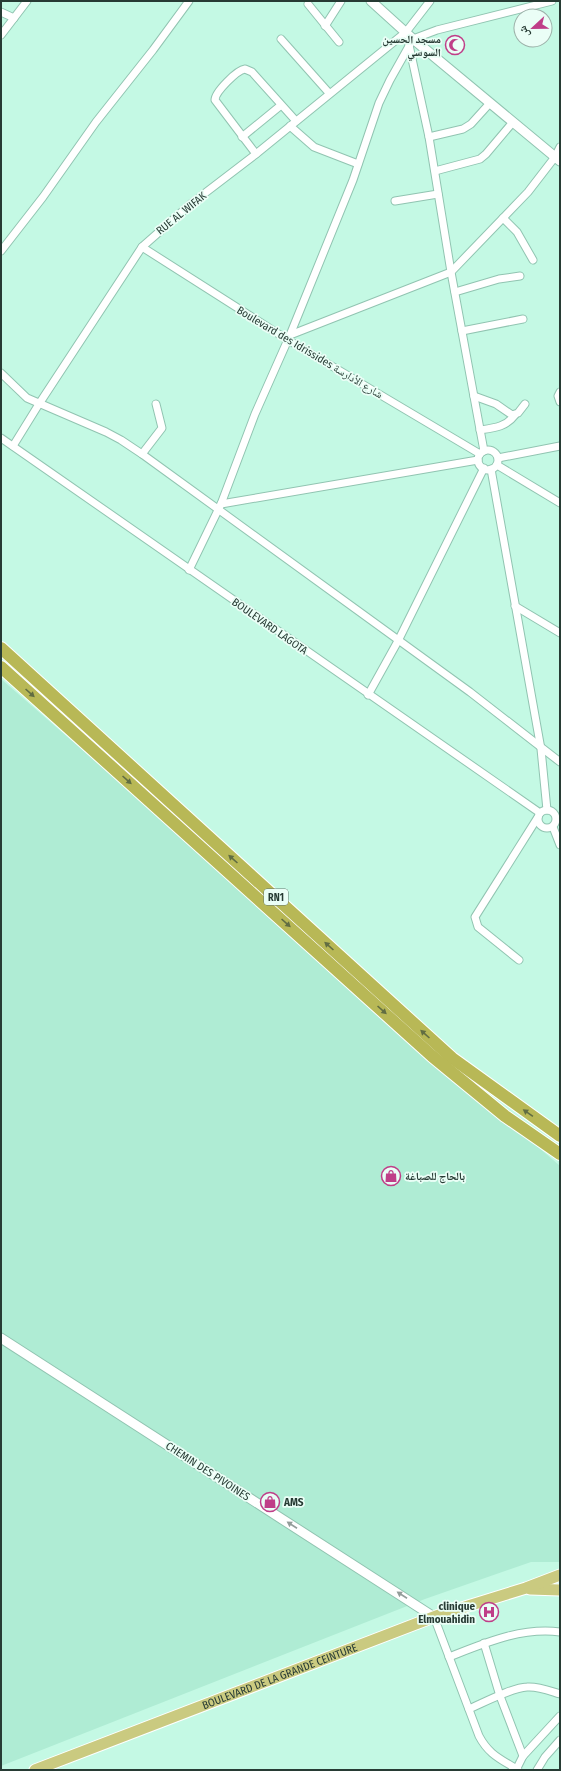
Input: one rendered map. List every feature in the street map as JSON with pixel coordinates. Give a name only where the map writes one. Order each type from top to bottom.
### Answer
[{"type":"highway","name":"RN1","points":[[1,648],[452,1058],[560,1136]]},
{"type":"highway","name":"RN1","points":[[1,667],[432,1056],[505,1116],[560,1154]]},
{"type":"main road","name":"BOULEVARD DE LA GRANDE CEINTURE","points":[[35,1770],[434,1617],[526,1588],[560,1575]]},
{"type":"main road","name":"BOULEVARD DE LA GRANDE CEINTURE","points":[[526,1588],[560,1590]]},
{"type":"street","points":[[1,36],[27,1]]},
{"type":"street","points":[[1,252],[43,197],[96,122],[153,50],[189,1]]},
{"type":"street","points":[[325,26],[341,1]]},
{"type":"street","points":[[371,1],[406,32],[411,42],[435,170],[451,272],[480,430],[481,466],[492,465],[560,446]]},
{"type":"street","name":"RUE AL WIFAK","points":[[13,446],[142,247],[186,208],[256,154],[329,93],[406,32],[430,1]]},
{"type":"street","points":[[189,570],[220,507],[255,414],[289,338],[358,164],[384,91],[411,42],[437,30],[552,1]]},
{"type":"street","points":[[308,4],[339,42]]},
{"type":"street","points":[[1,12],[14,18]]},
{"type":"street","points":[[281,39],[329,93]]},
{"type":"street","points":[[411,42],[490,103],[557,159]]},
{"type":"street","points":[[256,154],[217,105],[215,98],[219,91],[239,71],[245,69],[252,72],[293,124],[314,147],[327,154],[358,164]]},
{"type":"street","points":[[429,137],[463,129],[471,124],[490,103]]},
{"type":"street","points":[[242,137],[280,106]]},
{"type":"street","points":[[435,170],[480,159],[513,122]]},
{"type":"street","points":[[289,338],[451,272],[528,192],[557,159],[560,147]]},
{"type":"street","points":[[395,201],[438,194]]},
{"type":"street","points":[[503,218],[517,232],[533,260]]},
{"type":"street","name":"Boulevard des Idrissides شارع الأدارسة","points":[[142,247],[481,455],[491,450],[497,455],[492,465]]},
{"type":"street","points":[[455,292],[499,279],[520,276]]},
{"type":"street","points":[[462,331],[523,319]]},
{"type":"street","points":[[1,373],[28,398],[121,440],[220,507],[398,641],[470,692],[560,762]]},
{"type":"street","points":[[560,392],[558,396],[560,402]]},
{"type":"street","points":[[474,396],[488,400],[505,412],[515,415]]},
{"type":"street","points":[[142,454],[162,428],[156,404]]},
{"type":"street","points":[[480,430],[500,427],[511,421],[525,404]]},
{"type":"street","name":"BOULEVARD LAGOTA","points":[[1,438],[368,695],[542,814]]},
{"type":"street","points":[[220,507],[481,455]]},
{"type":"street","points":[[492,465],[560,503]]},
{"type":"street","points":[[492,465],[515,606],[542,749],[542,814],[538,822],[542,827],[547,829],[553,827],[558,820],[555,814],[542,814]]},
{"type":"street","points":[[368,695],[492,465]]},
{"type":"street","points":[[515,606],[560,633]]},
{"type":"street","points":[[519,960],[478,927],[475,917],[542,814]]},
{"type":"street","points":[[553,827],[560,845]]},
{"type":"street","name":"CHEMIN DES PIVOINES","points":[[1,1338],[434,1617]]},
{"type":"street","points":[[434,1617],[469,1709],[485,1746],[491,1754],[517,1770],[523,1756],[560,1716]]},
{"type":"street","points":[[449,1657],[484,1643],[516,1634],[537,1630],[560,1632]]},
{"type":"street","points":[[484,1643],[500,1696],[523,1756]]},
{"type":"street","points":[[469,1709],[527,1687],[538,1688],[560,1694]]},
{"type":"street","points":[[537,1770],[545,1757],[560,1740]]},
{"type":"shaded area","points":[[1,679],[560,1166],[560,1562],[531,1562],[425,1599],[1,1766]]},
{"type":"place","name":"مسجد الحسين السوسي","points":[[455,45]]},
{"type":"place","name":"بالحاج للصباغة","points":[[391,1176]]},
{"type":"place","name":"AMS","points":[[270,1502]]},
{"type":"place","name":"clinique Elmouahidin","points":[[489,1612]]}]
